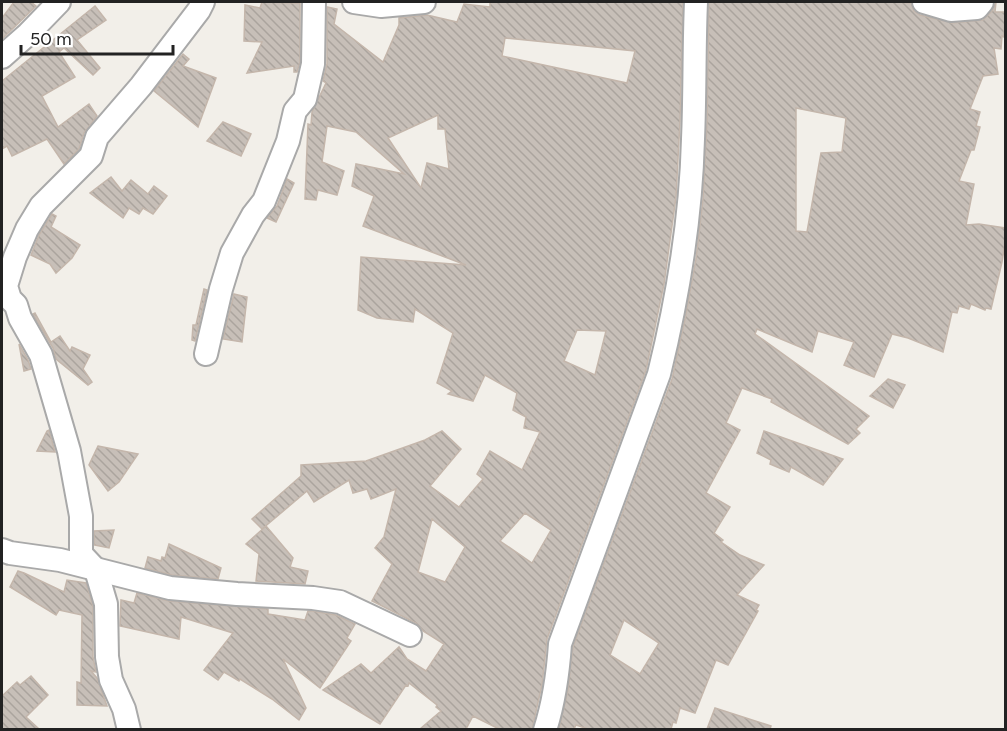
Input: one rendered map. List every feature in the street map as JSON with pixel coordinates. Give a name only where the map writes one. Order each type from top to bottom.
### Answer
[{"type":"street","points":[[2,57],[59,2]]},
{"type":"street","points":[[129,729],[124,709],[111,680],[107,657],[106,604],[96,570],[81,554],[81,516],[69,451],[41,355],[20,318],[16,305],[10,299],[6,286],[27,229],[41,206],[91,156],[97,137],[141,86],[193,19],[203,2]]},
{"type":"street","points":[[206,354],[220,289],[232,252],[253,215],[264,201],[288,141],[295,111],[305,99],[313,64],[314,2]]},
{"type":"street","points":[[354,2],[381,6],[424,2]]},
{"type":"street","points":[[544,729],[559,669],[560,644],[659,374],[669,335],[680,276],[693,140],[696,2]]},
{"type":"street","points":[[924,2],[959,10],[977,8],[982,2]]},
{"type":"street","points":[[2,550],[60,560],[170,588],[340,602],[410,635]]},
{"type":"building","points":[[14,2],[31,2],[36,6],[2,39],[2,18]]},
{"type":"building","points":[[262,2],[300,3],[300,62],[297,72],[294,72],[294,66],[247,73],[262,42],[244,41],[245,5],[260,8]]},
{"type":"building","points":[[490,2],[683,2],[676,197],[664,284],[646,370],[547,639],[542,685],[532,729],[499,729],[473,716],[466,729],[420,729],[441,711],[436,707],[437,705],[409,683],[380,724],[323,690],[361,664],[371,673],[399,647],[407,659],[426,671],[444,644],[423,631],[416,623],[372,601],[392,564],[375,548],[384,537],[396,489],[371,499],[367,489],[353,493],[349,480],[314,502],[307,491],[262,529],[252,519],[301,476],[301,465],[366,461],[425,440],[442,431],[461,449],[430,486],[459,507],[483,479],[477,474],[490,451],[522,470],[540,432],[524,428],[526,417],[513,410],[517,393],[485,375],[473,401],[448,394],[452,391],[437,383],[453,333],[415,309],[413,322],[377,318],[358,310],[361,257],[466,265],[363,226],[374,196],[352,186],[356,164],[404,174],[356,132],[327,126],[322,162],[344,171],[337,195],[318,190],[316,200],[305,199],[308,124],[311,125],[312,112],[326,83],[323,81],[327,64],[327,7],[337,9],[334,24],[383,62],[399,25],[399,18],[427,15],[457,22],[464,4],[490,7]],"holes":[[[505,38],[635,51],[627,83],[502,56]],[[438,115],[438,129],[445,129],[449,169],[427,163],[421,188],[388,138]],[[577,330],[606,331],[595,375],[564,361]],[[525,513],[551,530],[532,563],[500,541]],[[432,519],[465,547],[445,582],[418,572]]]},
{"type":"building","points":[[709,2],[911,3],[914,11],[920,15],[952,23],[983,20],[992,11],[996,2],[995,12],[1005,12],[1001,49],[994,48],[998,74],[983,76],[970,109],[980,112],[976,126],[980,127],[974,150],[971,150],[959,181],[974,184],[966,225],[979,224],[1005,228],[1002,262],[991,309],[986,308],[985,310],[971,304],[969,309],[959,306],[957,313],[952,312],[943,352],[892,334],[874,377],[844,365],[854,342],[818,331],[812,352],[757,329],[755,334],[869,416],[856,429],[860,433],[848,444],[771,402],[772,399],[742,388],[726,423],[740,430],[706,493],[730,507],[714,533],[723,540],[721,542],[740,555],[764,565],[737,595],[759,605],[756,610],[758,611],[728,665],[716,660],[695,713],[680,708],[676,723],[673,722],[671,729],[588,729],[576,725],[574,729],[559,729],[568,690],[573,647],[672,379],[696,259],[703,199]],"holes":[[[796,108],[846,118],[842,152],[821,153],[807,232],[796,231]],[[624,620],[659,643],[640,674],[610,655]]]},
{"type":"building","points":[[95,6],[106,20],[77,40],[100,68],[93,75],[64,48],[59,52],[75,77],[42,96],[58,127],[89,104],[97,116],[84,133],[79,149],[64,164],[47,139],[12,156],[7,146],[2,149],[2,81]]},
{"type":"building","points":[[183,54],[189,59],[183,66],[216,78],[198,127],[154,91]]},
{"type":"building","points":[[223,122],[251,134],[241,156],[207,141]]},
{"type":"building","points":[[111,177],[122,191],[131,180],[148,194],[154,186],[167,196],[153,214],[143,208],[139,214],[129,208],[123,218],[90,193]]},
{"type":"building","points":[[287,179],[294,183],[276,222],[267,218],[277,206]]},
{"type":"building","points":[[52,214],[56,216],[51,227],[80,245],[72,258],[56,273],[50,264],[31,255],[39,235]]},
{"type":"building","points":[[204,289],[207,290],[195,341],[192,340],[193,325],[196,325]]},
{"type":"building","points":[[234,294],[247,297],[242,342],[223,339]]},
{"type":"building","points":[[35,313],[51,342],[60,336],[70,351],[72,347],[90,355],[83,369],[92,382],[88,385],[56,359],[53,348],[33,314]]},
{"type":"building","points":[[19,344],[28,360],[31,369],[24,371]]},
{"type":"building","points":[[888,379],[905,385],[893,408],[870,396]]},
{"type":"building","points":[[49,430],[55,452],[37,451],[47,431]]},
{"type":"building","points":[[764,431],[843,459],[823,485],[791,467],[789,472],[770,464],[771,460],[757,453]]},
{"type":"building","points":[[98,446],[138,454],[119,482],[108,491],[89,465]]},
{"type":"building","points":[[266,526],[293,558],[290,567],[308,571],[305,584],[256,581],[259,554],[246,544]]},
{"type":"building","points":[[114,530],[109,548],[94,545],[94,531]]},
{"type":"building","points":[[169,544],[221,568],[218,579],[172,575],[145,568],[148,557],[161,561],[162,557],[165,558]]},
{"type":"building","points":[[18,571],[64,592],[67,580],[86,583],[93,606],[93,657],[96,672],[91,671],[97,678],[107,706],[77,705],[77,682],[81,683],[82,615],[59,610],[56,615],[10,587]]},
{"type":"building","points":[[137,593],[169,601],[268,609],[268,614],[305,620],[308,611],[312,611],[336,615],[355,624],[347,638],[351,641],[320,688],[283,659],[306,708],[299,720],[272,699],[240,679],[239,681],[224,672],[218,680],[204,670],[233,633],[181,617],[179,639],[120,626],[121,600],[134,603]]},
{"type":"building","points":[[31,676],[48,695],[26,717],[39,729],[2,729],[2,696],[17,682],[20,685]]},
{"type":"building","points":[[715,708],[771,726],[770,729],[707,729]]}]
